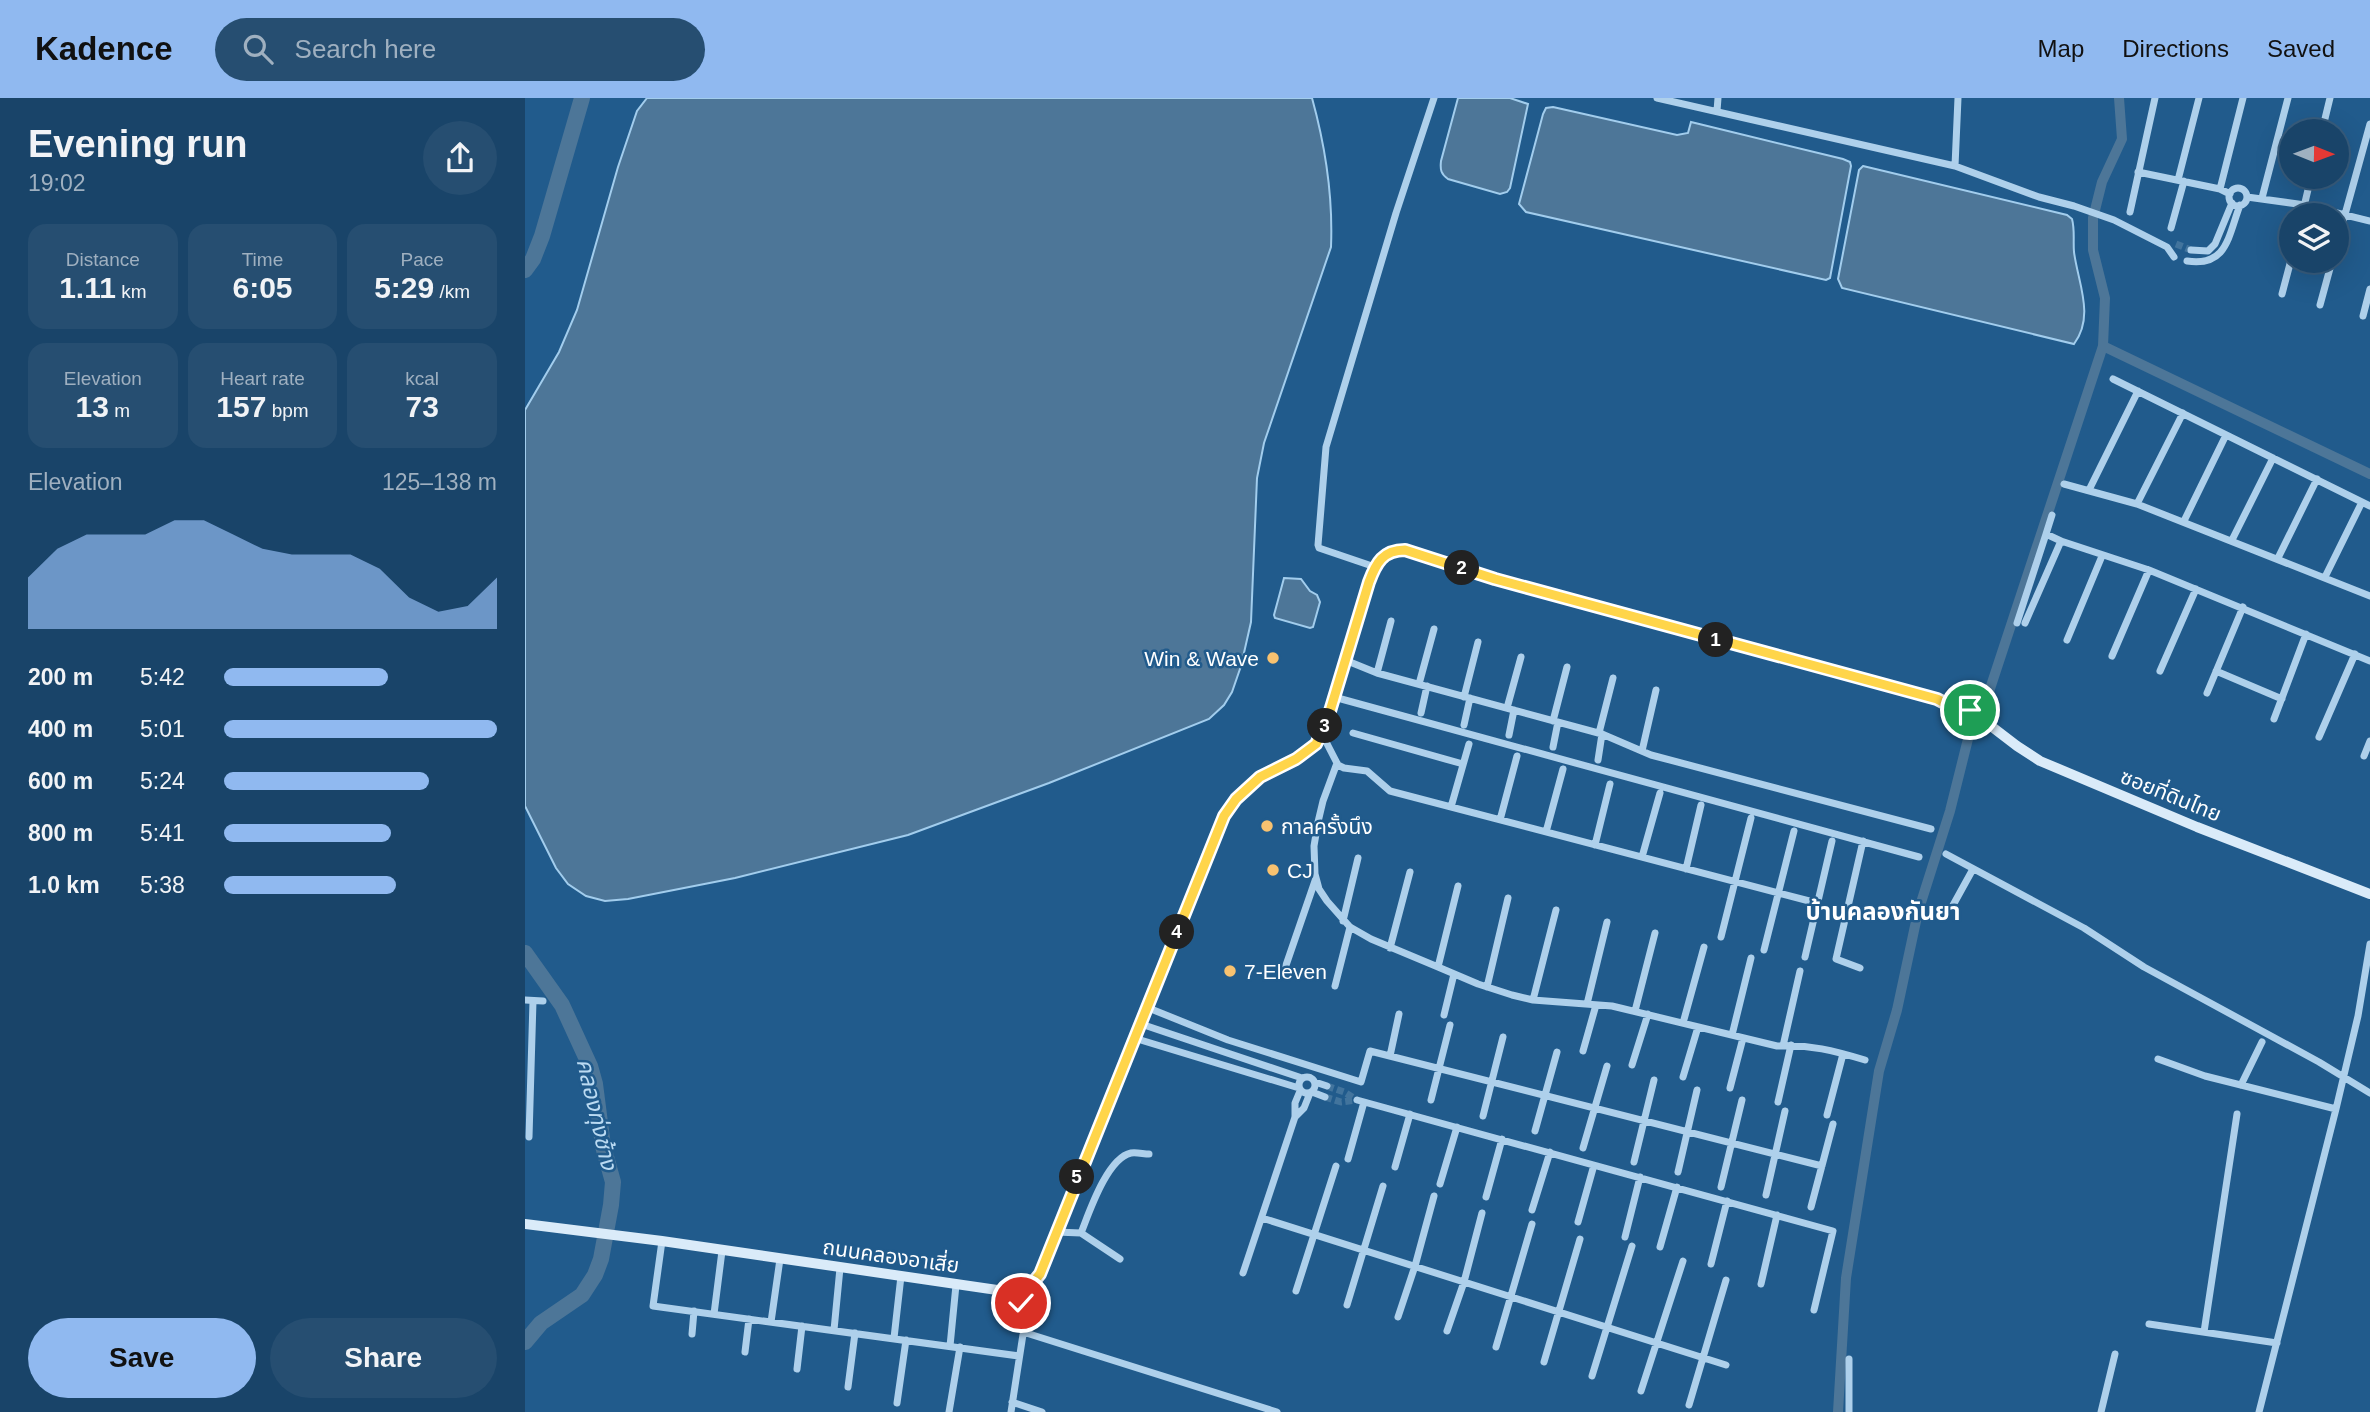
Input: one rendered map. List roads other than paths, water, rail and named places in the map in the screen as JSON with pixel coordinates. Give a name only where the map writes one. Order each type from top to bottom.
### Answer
[{"type":"street","points":[[1011,1412],[1025,1315],[1021,1306],[1021,1290],[1026,1289],[1040,1274],[1224,816],[1246,788],[1260,777],[1309,751],[1322,734],[1346,660],[1375,567],[1319,548],[1317,541],[1323,460],[1392,226],[1434,98]]},
{"type":"street","points":[[1657,98],[1955,166],[2039,197],[2113,220],[2167,247],[2174,257]]},
{"type":"street","points":[[1717,111],[1718,98]]},
{"type":"street","points":[[1955,166],[1958,98]]},
{"type":"street","points":[[2130,212],[2155,98]]},
{"type":"street","points":[[2171,228],[2199,98]]},
{"type":"street","points":[[2220,189],[2243,98]]},
{"type":"street","points":[[2262,198],[2288,98]]},
{"type":"street","points":[[2325,119],[2330,98]]},
{"type":"street","points":[[2348,203],[2370,124]]},
{"type":"street","points":[[2138,172],[2220,189],[2234,201],[2245,203],[2247,197],[2243,190],[2233,190],[2234,201],[2225,245],[2215,258],[2201,263],[2187,261]]},
{"type":"street","points":[[2247,197],[2293,203]]},
{"type":"street","points":[[2191,250],[2208,251],[2215,244],[2234,201]]},
{"type":"street","points":[[2349,216],[2370,221]]},
{"type":"street","points":[[2167,247],[2176,244]]},
{"type":"street","points":[[2282,294],[2288,273]]},
{"type":"street","points":[[2320,305],[2329,273]]},
{"type":"street","points":[[2363,316],[2370,289]]},
{"type":"street","points":[[2113,379],[2370,506]]},
{"type":"street","points":[[2088,490],[2138,391]]},
{"type":"street","points":[[2137,504],[2183,413]]},
{"type":"street","points":[[2184,521],[2226,435]]},
{"type":"street","points":[[2232,540],[2273,457]]},
{"type":"street","points":[[2278,558],[2317,479]]},
{"type":"street","points":[[2064,484],[2137,504],[2184,521],[2370,596]]},
{"type":"street","points":[[2325,577],[2362,502]]},
{"type":"street","points":[[2052,515],[2021,623],[2061,541]]},
{"type":"street","points":[[2046,534],[2102,556],[2149,570],[2370,661]]},
{"type":"street","name":"ซอยที่ดินไทย","points":[[1375,567],[1389,551],[1405,550],[1495,579],[1937,699],[1958,710],[1970,710],[2040,761],[2197,827],[2370,894]]},
{"type":"street","points":[[2067,640],[2102,556]]},
{"type":"street","points":[[2112,656],[2149,570]]},
{"type":"street","points":[[2160,671],[2196,589]]},
{"type":"street","points":[[2207,693],[2243,607]]},
{"type":"street","points":[[1377,673],[1391,621]]},
{"type":"street","points":[[1421,713],[1423,685],[1434,629]]},
{"type":"street","points":[[2274,719],[2306,634]]},
{"type":"street","points":[[1464,725],[1478,642]]},
{"type":"street","points":[[2319,737],[2355,654]]},
{"type":"street","points":[[1509,735],[1510,709],[1521,656]]},
{"type":"street","points":[[1346,660],[1377,673],[1601,734],[1643,751],[1931,829]]},
{"type":"street","points":[[1553,747],[1555,721],[1567,667]]},
{"type":"street","points":[[2216,671],[2282,699]]},
{"type":"street","points":[[1598,760],[1613,678]]},
{"type":"street","points":[[1643,751],[1656,690]]},
{"type":"street","points":[[1334,697],[1919,857]]},
{"type":"street","points":[[1353,733],[1463,764]]},
{"type":"street","points":[[1322,734],[1337,763],[1344,768],[1367,771],[1390,791],[1817,903]]},
{"type":"street","points":[[2364,756],[2370,741]]},
{"type":"street","points":[[1451,807],[1469,744]]},
{"type":"street","points":[[1500,820],[1517,756]]},
{"type":"street","points":[[1337,763],[1318,822],[1314,846],[1316,877],[1319,889],[1343,921],[1371,939],[1487,987],[1533,1000],[1612,1006],[1743,1038],[1787,1046],[1825,1048],[1865,1060]]},
{"type":"street","points":[[1546,832],[1563,769]]},
{"type":"street","points":[[1595,845],[1610,784]]},
{"type":"street","points":[[1642,857],[1660,793]]},
{"type":"street","points":[[1686,869],[1701,805]]},
{"type":"street","points":[[1721,937],[1751,818]]},
{"type":"street","points":[[1764,950],[1794,831]]},
{"type":"street","points":[[1805,957],[1832,841]]},
{"type":"street","points":[[1860,968],[1836,959],[1863,841]]},
{"type":"street","points":[[1947,854],[2084,928],[2144,967],[2370,1093]]},
{"type":"street","points":[[1343,921],[1358,858]]},
{"type":"street","points":[[1952,908],[1973,869]]},
{"type":"street","points":[[1391,948],[1410,872]]},
{"type":"street","points":[[1284,971],[1316,877]]},
{"type":"street","points":[[1437,967],[1458,886]]},
{"type":"street","points":[[1487,987],[1509,898]]},
{"type":"street","points":[[1533,1000],[1556,911]]},
{"type":"street","points":[[1587,1004],[1607,922]]},
{"type":"street","points":[[1335,986],[1350,927]]},
{"type":"street","points":[[1635,1011],[1655,933]]},
{"type":"street","points":[[2259,1412],[2344,1077],[2370,944]]},
{"type":"street","points":[[1683,1023],[1705,947]]},
{"type":"street","points":[[1732,1035],[1751,958]]},
{"type":"street","points":[[1778,1102],[1800,971]]},
{"type":"street","points":[[1444,1015],[1454,974]]},
{"type":"street","points":[[529,1137],[529,1001],[543,1001]]},
{"type":"street","points":[[1583,1051],[1596,1005]]},
{"type":"street","points":[[1146,1007],[1228,1040],[1361,1082],[1370,1051],[1822,1166]]},
{"type":"street","points":[[1391,1056],[1399,1014]]},
{"type":"street","points":[[1632,1065],[1648,1014]]},
{"type":"street","points":[[1140,1024],[1302,1078],[1310,1077],[1327,1086]]},
{"type":"street","points":[[1431,1100],[1450,1026]]},
{"type":"street","points":[[1683,1077],[1698,1027]]},
{"type":"street","points":[[1483,1116],[1503,1037]]},
{"type":"street","points":[[1134,1038],[1325,1097]]},
{"type":"street","points":[[1730,1088],[1743,1038]]},
{"type":"street","points":[[2241,1085],[2262,1042]]},
{"type":"street","points":[[1535,1131],[1556,1052]]},
{"type":"street","points":[[1827,1115],[1843,1054]]},
{"type":"street","points":[[2158,1059],[2241,1085],[2336,1109]]},
{"type":"street","points":[[1583,1148],[1607,1066]]},
{"type":"street","points":[[1243,1273],[1295,1117],[1295,1103],[1302,1078]]},
{"type":"street","points":[[1634,1162],[1654,1080]]},
{"type":"street","points":[[1295,1117],[1304,1108],[1315,1082]]},
{"type":"street","points":[[1678,1172],[1697,1090]]},
{"type":"street","points":[[1721,1187],[1742,1100]]},
{"type":"street","points":[[1348,1158],[1360,1101],[1833,1231],[1814,1310]]},
{"type":"street","points":[[1766,1195],[1785,1111]]},
{"type":"street","points":[[1395,1167],[1410,1114]]},
{"type":"street","points":[[2204,1332],[2237,1114]]},
{"type":"street","points":[[1811,1207],[1833,1124]]},
{"type":"street","points":[[1440,1184],[1457,1127]]},
{"type":"street","points":[[1486,1197],[1502,1139]]},
{"type":"street","points":[[1532,1210],[1550,1152]]},
{"type":"street","points":[[1081,1233],[1104,1181],[1118,1160],[1131,1153],[1149,1154]]},
{"type":"street","points":[[1578,1222],[1594,1165]]},
{"type":"street","points":[[1296,1291],[1336,1166]]},
{"type":"street","points":[[1625,1237],[1640,1177]]},
{"type":"street","points":[[1347,1305],[1366,1251],[1383,1186]]},
{"type":"street","points":[[1660,1247],[1677,1187]]},
{"type":"street","points":[[1398,1317],[1434,1196]]},
{"type":"street","points":[[1711,1264],[1727,1201]]},
{"type":"street","points":[[1447,1331],[1464,1282],[1482,1213]]},
{"type":"street","points":[[1761,1284],[1777,1215]]},
{"type":"street","points":[[1262,1218],[1725,1365]]},
{"type":"street","name":"ถนนคลองอาเสี่ย","points":[[525,1224],[662,1241],[956,1285],[1004,1291],[1021,1290]]},
{"type":"street","points":[[1496,1347],[1532,1224]]},
{"type":"street","points":[[1056,1232],[1081,1233],[1120,1259]]},
{"type":"street","points":[[1543,1362],[1580,1239]]},
{"type":"street","points":[[662,1241],[653,1306],[1019,1356]]},
{"type":"street","points":[[1592,1376],[1632,1246]]},
{"type":"street","points":[[714,1314],[722,1251]]},
{"type":"street","points":[[771,1322],[780,1259]]},
{"type":"street","points":[[1641,1391],[1683,1261]]},
{"type":"street","points":[[834,1330],[840,1268]]},
{"type":"street","points":[[894,1338],[901,1276]]},
{"type":"street","points":[[1025,1315],[1033,1306],[1035,1280]]},
{"type":"street","points":[[1689,1405],[1726,1280]]},
{"type":"street","points":[[950,1346],[956,1285]]},
{"type":"street","points":[[692,1334],[694,1311]]},
{"type":"street","points":[[745,1352],[749,1319]]},
{"type":"street","points":[[2149,1324],[2277,1343]]},
{"type":"street","points":[[797,1369],[802,1326]]},
{"type":"street","points":[[1023,1332],[1277,1412]]},
{"type":"street","points":[[848,1387],[855,1333]]},
{"type":"street","points":[[897,1403],[906,1340]]},
{"type":"street","points":[[949,1412],[960,1348]]},
{"type":"street","points":[[2101,1412],[2115,1354]]},
{"type":"street","points":[[1849,1359],[1849,1412]]},
{"type":"street","points":[[1012,1402],[1042,1412]]},
{"type":"water","points":[[647,98],[1312,98],[1327,172],[1331,247],[1264,443],[1257,478],[1251,622],[1241,666],[1232,692],[1224,705],[1209,719],[1049,783],[908,835],[735,878],[628,899],[605,901],[586,896],[568,884],[556,868],[525,806],[525,410],[559,352],[577,310],[618,167],[637,111]]},
{"type":"water","points":[[1458,98],[1510,98],[1528,104],[1507,192],[1500,194],[1448,179],[1442,173],[1441,161]]},
{"type":"water","points":[[1553,107],[1677,135],[1688,133],[1691,122],[1850,162],[1830,278],[1826,280],[1526,212],[1519,204],[1543,114],[1546,108]]},
{"type":"water","points":[[1863,166],[2067,215],[2072,219],[2074,252],[2084,311],[2080,333],[2074,344],[1842,288],[1838,279],[1859,170]]},
{"type":"water","points":[[1284,578],[1301,579],[1310,591],[1317,595],[1320,602],[1313,627],[1275,618]]},
{"type":"waterway","name":"คลองทุ่งช้าง","points":[[525,270],[533,259],[542,236],[582,98]]},
{"type":"waterway","points":[[1838,1412],[1846,1278],[1879,1071],[1897,1010],[1918,912],[1950,811],[1970,731],[1985,704],[2103,346],[2105,298],[2093,250],[2093,218],[2102,182],[2122,139],[2119,98]]},
{"type":"waterway","points":[[2103,346],[2370,474]]},
{"type":"waterway","name":"คลองทุ่งช้าง","points":[[525,953],[562,1005],[590,1066],[603,1146],[613,1182],[601,1259],[595,1275],[582,1295],[541,1323],[525,1342]]},
{"type":"tunnel","points":[[2176,244],[2191,250]]},
{"type":"tunnel","points":[[1327,1086],[1357,1100]]},
{"type":"tunnel","points":[[1325,1097],[1341,1102],[1356,1100]]},
{"type":"place","name":"Win & Wave","points":[[1273,658]]},
{"type":"place","name":"กาลครั้งนึง","points":[[1267,826]]},
{"type":"place","name":"CJ","points":[[1273,870]]},
{"type":"place","name":"7-Eleven","points":[[1230,971]]},
{"type":"district","name":"บ้านคลองกันยา","points":[[1883,911]]}]
